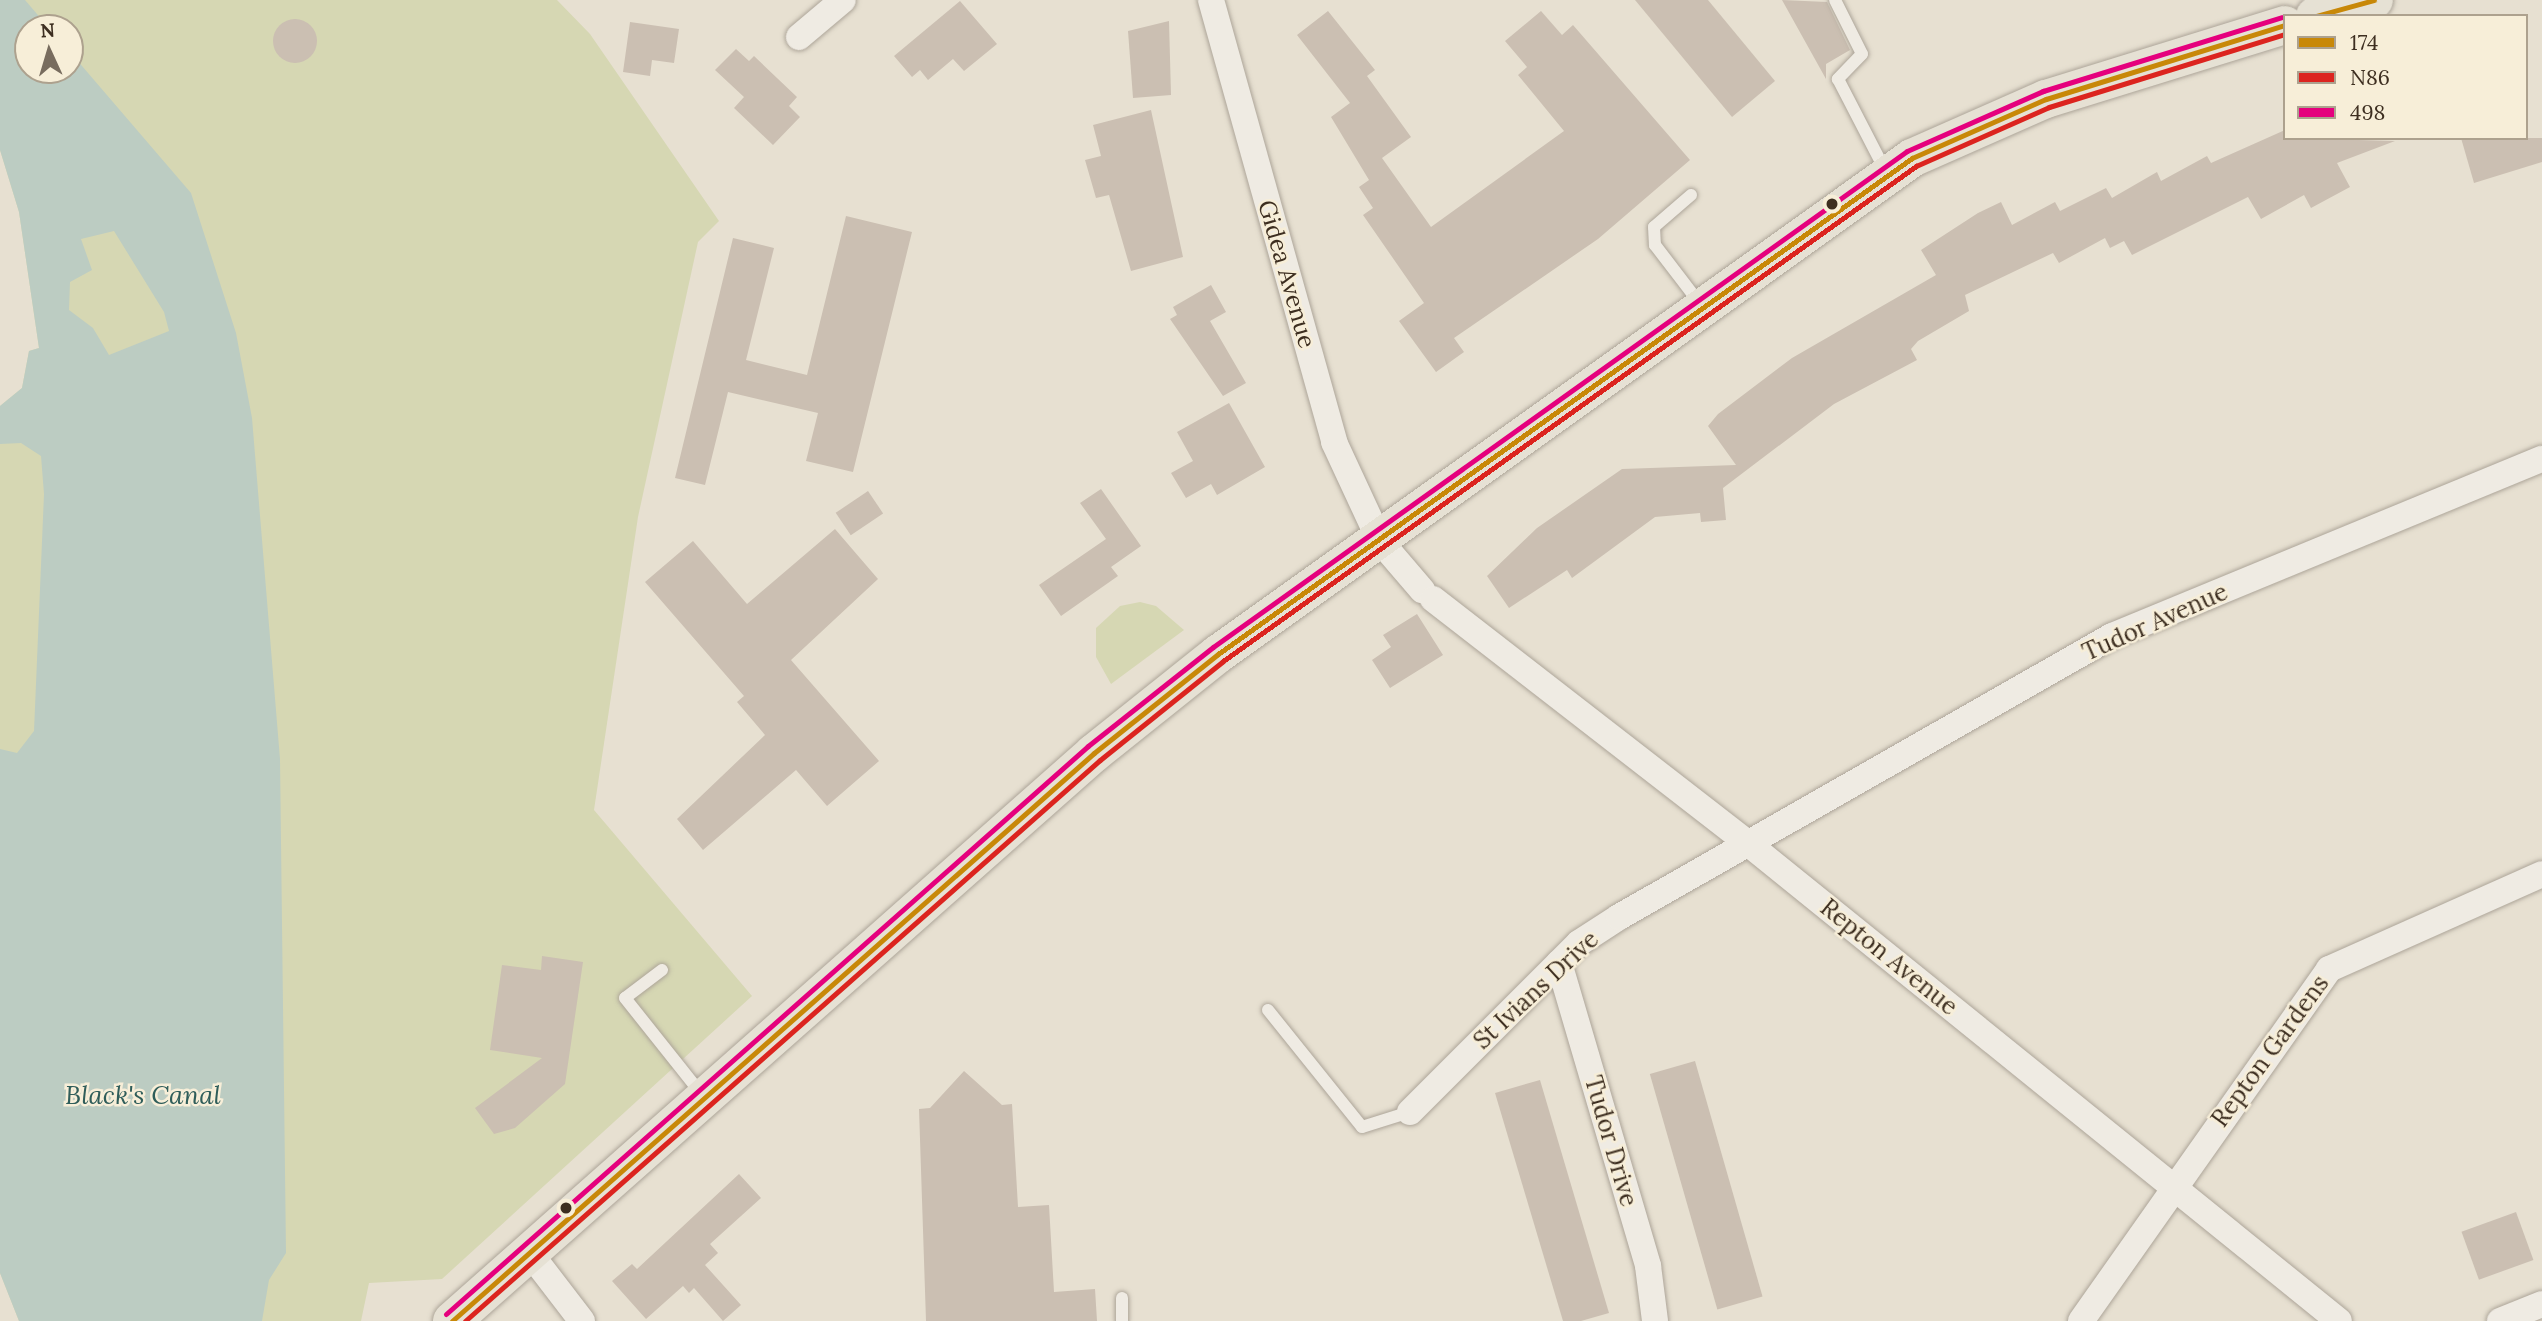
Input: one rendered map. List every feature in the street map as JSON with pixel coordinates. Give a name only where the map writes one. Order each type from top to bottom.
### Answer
[{"type":"main road","points":[[2318,10],[2374,0]]},
{"type":"main road","points":[[452,1321],[705,1100],[1014,818],[1218,654],[1380,541],[1912,158],[2046,99],[2283,25]]},
{"type":"street","points":[[799,37],[843,0]]},
{"type":"street","name":"Gidea Avenue","points":[[1211,0],[1334,442],[1380,541]]},
{"type":"street","name":"Tudor Avenue","points":[[1750,845],[2112,636],[2540,465]]},
{"type":"street","name":"Repton Avenue","points":[[1380,541],[1428,594],[1750,845],[2339,1321]]},
{"type":"street","name":"St Ivians Drive","points":[[1410,1112],[1559,963],[1619,917],[1750,845]]},
{"type":"street","name":"Repton Gardens","points":[[2081,1321],[2329,969],[2542,874]]},
{"type":"street","name":"Tudor Drive","points":[[1559,963],[1648,1266],[1655,1321]]},
{"type":"street","points":[[529,1252],[582,1321]]},
{"type":"street","points":[[2501,1321],[2542,1304]]},
{"type":"lane","points":[[1835,0],[1862,54],[1838,79],[1888,175]]},
{"type":"lane","points":[[1691,195],[1654,227],[1655,245],[1703,308]]},
{"type":"lane","points":[[662,970],[625,998],[705,1100]]},
{"type":"lane","points":[[1268,1010],[1362,1127],[1410,1112]]},
{"type":"lane","points":[[1122,1298],[1122,1321]]},
{"type":"green space","points":[[0,0],[557,0],[590,34],[719,221],[698,242],[638,517],[594,810],[752,996],[442,1279],[369,1283],[361,1321],[19,1321],[0,1273],[0,406],[22,388],[29,351],[39,348],[19,212],[0,150]]},
{"type":"green space","points":[[1140,602],[1156,606],[1184,630],[1111,684],[1096,657],[1096,628],[1120,606]]},
{"type":"water","name":"Black's Canal","points":[[0,0],[25,0],[37,14],[14,14],[14,84],[84,84],[84,68],[191,193],[236,333],[252,418],[280,759],[286,1253],[269,1280],[262,1321],[19,1321],[0,1273],[0,749],[17,753],[34,731],[44,494],[41,456],[21,443],[0,444],[0,406],[22,388],[29,351],[39,348],[19,212],[0,150]],"holes":[[[114,231],[164,312],[169,331],[109,355],[93,328],[69,310],[70,282],[92,270],[81,239]]]},
{"type":"building","points":[[1635,0],[1708,0],[1775,81],[1732,117]]},
{"type":"building","points":[[1782,0],[1827,2],[1850,50],[1826,64],[1826,79]]},
{"type":"building","points":[[960,1],[997,44],[964,71],[953,59],[928,80],[920,70],[912,77],[894,56]]},
{"type":"building","points":[[1328,11],[1375,70],[1367,76],[1411,137],[1382,158],[1431,227],[1564,131],[1518,75],[1527,67],[1505,41],[1541,11],[1562,35],[1573,25],[1690,160],[1598,239],[1454,338],[1464,352],[1436,372],[1399,321],[1424,303],[1363,215],[1373,208],[1359,187],[1369,180],[1331,117],[1350,103],[1297,35]]},
{"type":"building","points":[[295,19],[311,25],[317,41],[311,57],[295,63],[279,57],[273,41],[279,25]]},
{"type":"building","points":[[1169,21],[1171,95],[1133,98],[1128,31]]},
{"type":"building","points":[[630,22],[679,29],[674,63],[652,60],[650,76],[623,72]]},
{"type":"building","points":[[736,49],[749,61],[754,56],[797,97],[789,106],[800,117],[773,145],[734,108],[744,97],[715,70]]},
{"type":"building","points":[[1151,110],[1183,257],[1131,271],[1109,195],[1096,198],[1085,160],[1101,156],[1093,125]]},
{"type":"building","points":[[2283,131],[2283,140],[2395,141],[2337,163],[2350,187],[2311,208],[2304,195],[2261,219],[2248,197],[2132,255],[2124,241],[2110,248],[2105,238],[2059,263],[2053,253],[1965,295],[1969,311],[1918,341],[1911,349],[1917,360],[1834,404],[1723,488],[1726,520],[1701,522],[1700,513],[1655,517],[1572,578],[1567,570],[1509,608],[1487,576],[1537,528],[1622,469],[1736,465],[1708,426],[1718,414],[1792,358],[1936,275],[1921,250],[1978,213],[2001,202],[2012,225],[2055,202],[2060,211],[2106,188],[2112,198],[2157,172],[2161,181],[2207,156],[2211,163]]},
{"type":"building","points":[[2542,138],[2542,162],[2474,183],[2462,140]]},
{"type":"building","points":[[846,216],[912,232],[853,472],[806,461],[818,413],[728,392],[705,485],[675,478],[733,238],[774,248],[746,360],[807,375]]},
{"type":"building","points":[[1211,285],[1226,312],[1210,321],[1246,383],[1223,396],[1170,319],[1177,315],[1173,307]]},
{"type":"building","points":[[1229,403],[1265,467],[1217,495],[1211,484],[1186,498],[1171,473],[1193,461],[1177,432]]},
{"type":"building","points":[[1101,489],[1141,546],[1111,567],[1118,576],[1061,616],[1039,585],[1106,539],[1080,503]]},
{"type":"building","points":[[868,491],[883,513],[851,535],[836,513]]},
{"type":"building","points":[[835,529],[878,579],[791,660],[879,761],[827,806],[796,770],[703,850],[677,819],[765,735],[737,702],[744,696],[645,582],[693,541],[747,604]]},
{"type":"building","points":[[1417,614],[1443,655],[1390,688],[1372,660],[1391,647],[1383,635]]},
{"type":"building","points":[[542,956],[583,962],[565,1084],[515,1128],[494,1134],[475,1108],[542,1058],[490,1050],[502,965],[541,970]]},
{"type":"building","points":[[1695,1061],[1763,1297],[1717,1309],[1650,1074]]},
{"type":"building","points":[[964,1071],[1002,1105],[1012,1104],[1018,1207],[1049,1205],[1054,1292],[1095,1289],[1097,1321],[926,1321],[919,1109],[930,1108]]},
{"type":"building","points":[[1540,1080],[1609,1313],[1581,1321],[1563,1321],[1495,1093]]},
{"type":"building","points":[[739,1174],[761,1198],[710,1244],[718,1253],[705,1265],[741,1305],[723,1321],[694,1288],[689,1293],[683,1286],[646,1319],[612,1281],[632,1264],[637,1269]]},
{"type":"building","points":[[2516,1212],[2533,1260],[2479,1280],[2461,1232]]},
{"type":"transit line","name":"174","points":[[2323,14],[2374,0]]},
{"type":"transit line","name":"498","points":[[446,1314],[1088,746],[1213,647],[1907,151],[2043,91],[2282,17]]},
{"type":"transit line","name":"174","points":[[452,1321],[1094,753],[1218,654],[1912,158],[2046,99],[2283,26]]},
{"type":"transit line","name":"N86","points":[[465,1321],[1100,760],[1223,661],[1916,166],[2049,107],[2283,35]]}]
